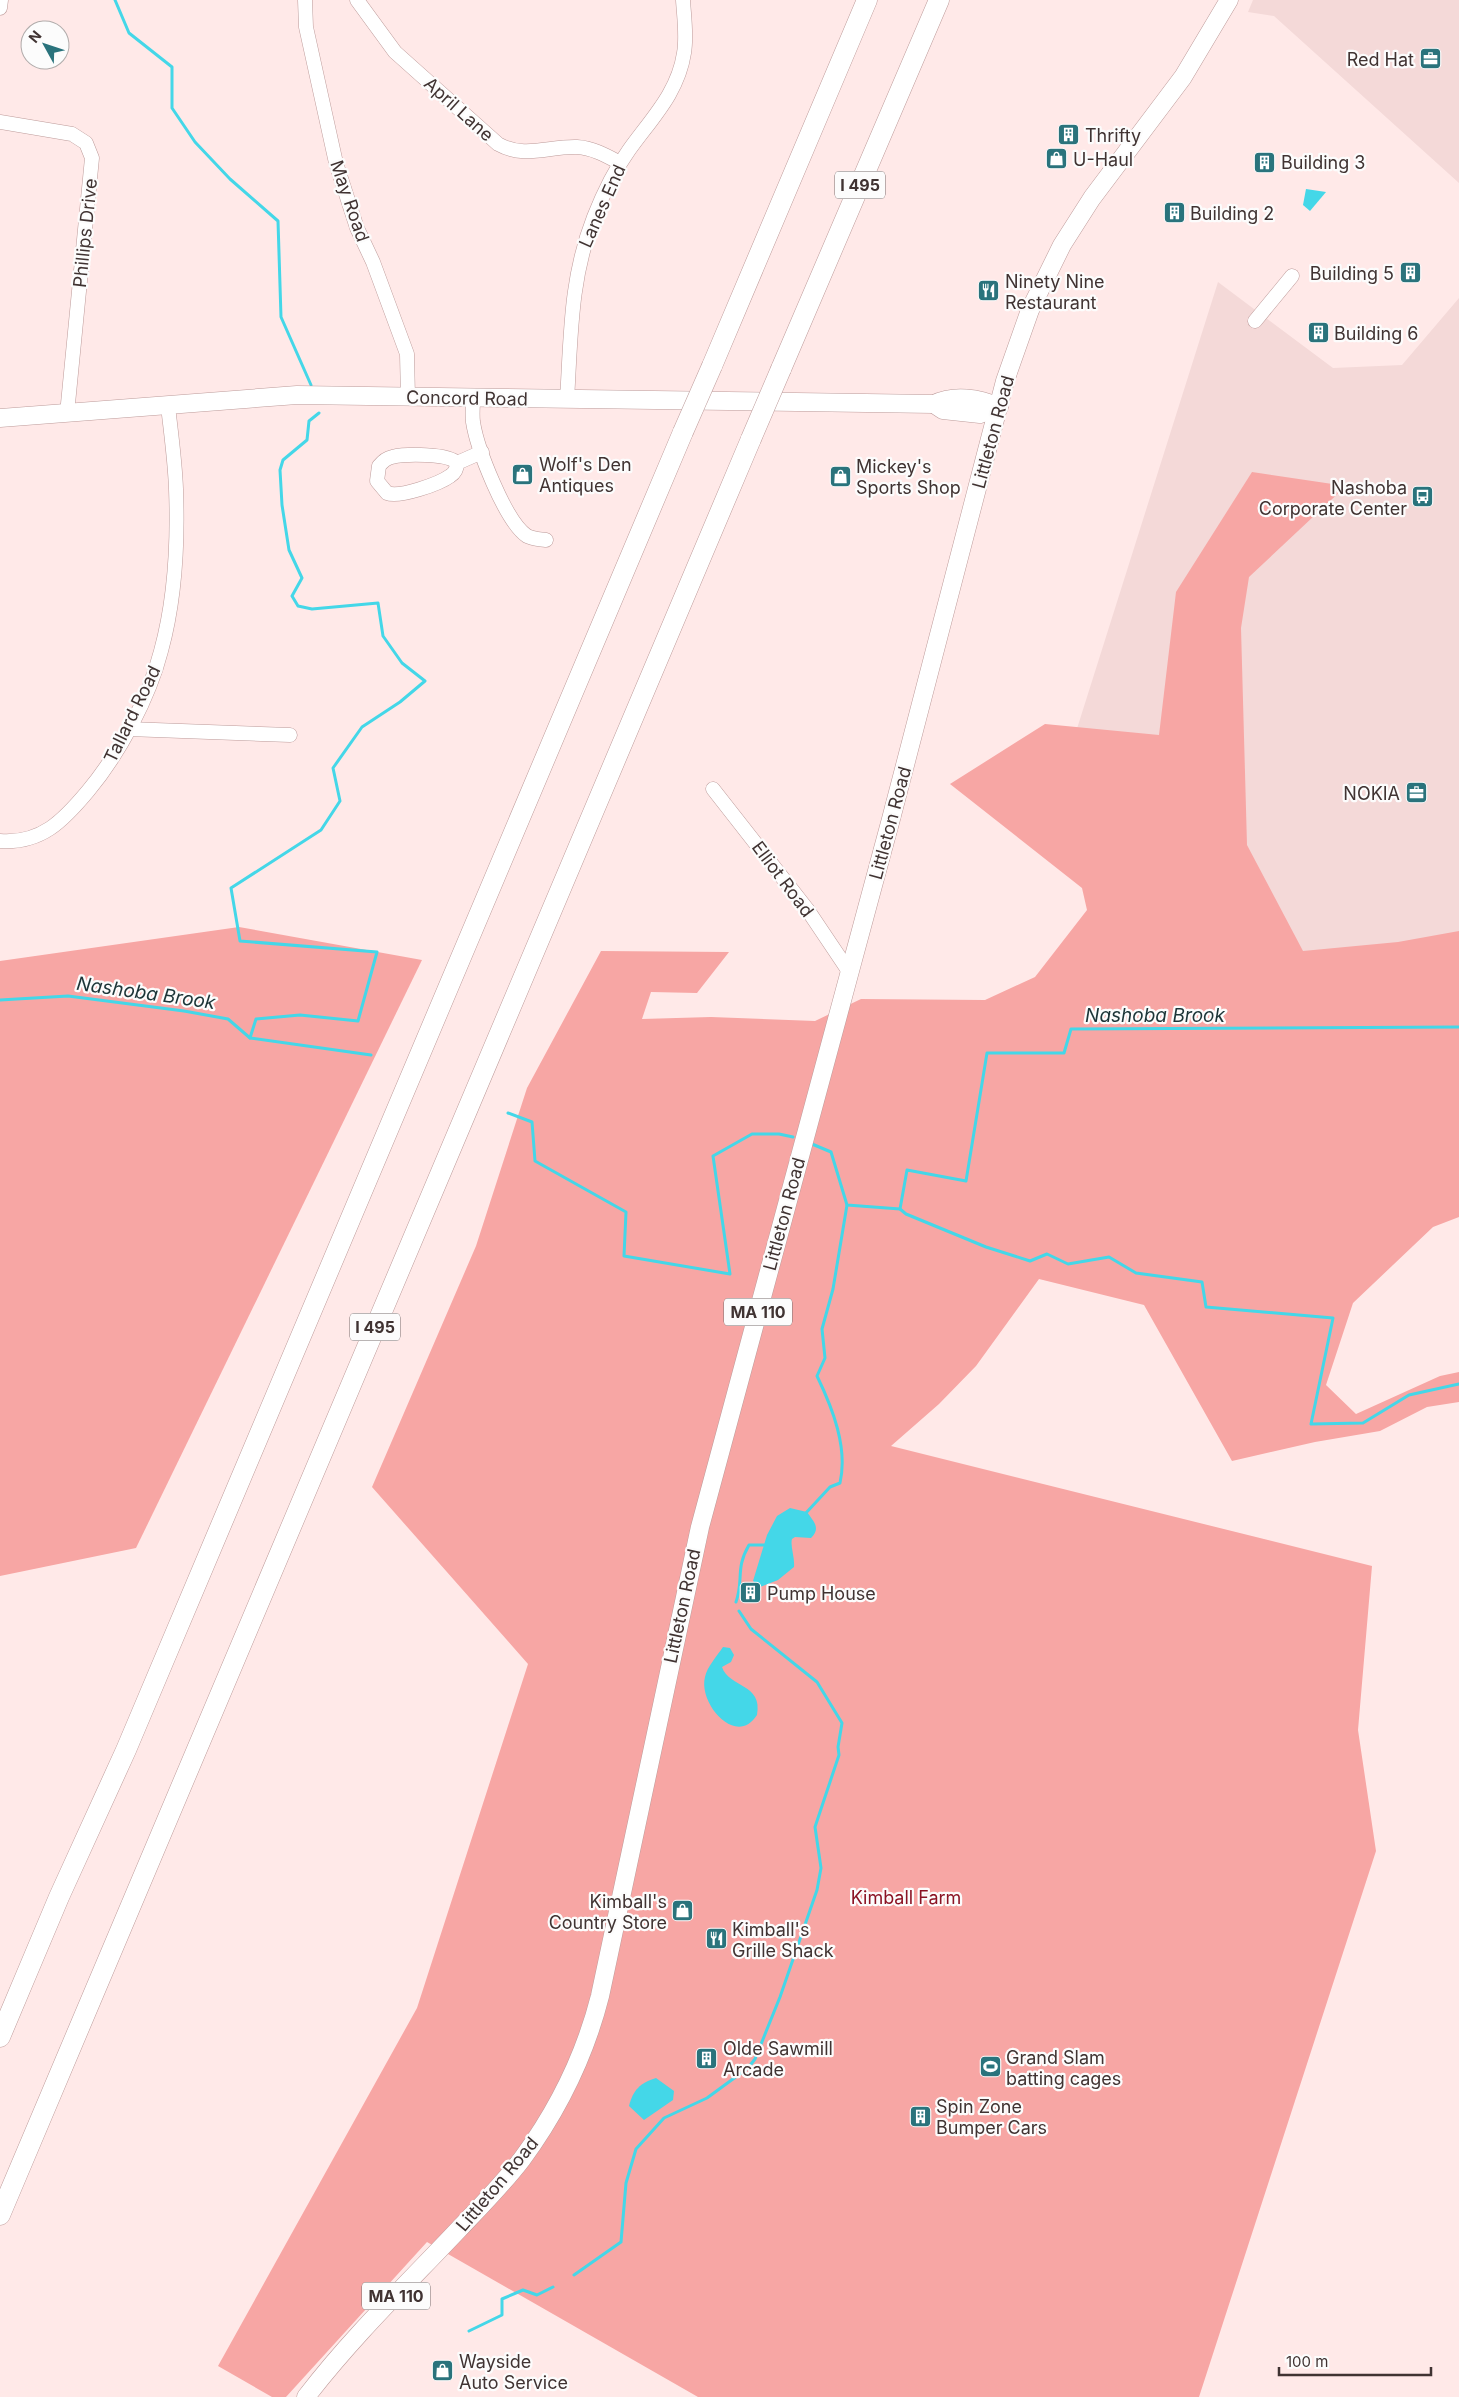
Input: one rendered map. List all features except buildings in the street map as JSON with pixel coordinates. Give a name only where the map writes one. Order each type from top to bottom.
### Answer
[{"type":"highway","points":[[0,2037],[59,1897],[126,1750],[867,0]]},
{"type":"highway","name":"I 495","points":[[0,2215],[751,439],[939,0]]},
{"type":"main road","name":"Littleton Road","points":[[306,2397],[344,2352],[513,2170],[553,2113],[572,2077],[600,1996],[698,1535],[850,973],[1005,381],[1030,310],[1062,245],[1099,188],[1178,85],[1229,0]]},
{"type":"main road","name":"Concord Road","points":[[0,418],[297,395],[473,399],[934,404],[946,398],[983,400],[999,407]]},
{"type":"street","points":[[0,8],[1,0]]},
{"type":"street","name":"May Road","points":[[305,0],[306,27],[336,162],[357,228],[373,262],[407,354],[408,398]]},
{"type":"street","name":"April Lane","points":[[356,0],[395,52],[498,144],[507,149],[527,152],[586,148],[620,163]]},
{"type":"street","name":"Lanes End","points":[[567,400],[578,267],[595,215],[620,163],[665,103],[677,80],[684,52],[683,0]]},
{"type":"street","name":"Phillips Drive","points":[[0,122],[72,134],[86,143],[92,158],[67,414]]},
{"type":"street","points":[[1255,321],[1292,276]]},
{"type":"street","points":[[473,399],[473,421],[482,452],[504,505],[515,523],[528,536],[546,540]]},
{"type":"street","name":"Tallard Road","points":[[0,841],[42,835],[61,822],[108,765],[143,698],[161,652],[169,608],[176,508],[168,406]]},
{"type":"street","points":[[457,463],[482,452]]},
{"type":"street","points":[[443,456],[453,459],[457,463],[457,467],[451,476],[397,495],[383,490],[377,481],[379,466],[392,457],[443,456]]},
{"type":"street","points":[[128,729],[290,735]]},
{"type":"street","name":"Elliot Road","points":[[713,788],[807,909],[850,973]]},
{"type":"shaded area","points":[[1253,0],[1459,0],[1459,183],[1274,16],[1248,12]]},
{"type":"shaded area","name":"Nashoba Corporate Center","points":[[1218,282],[1333,368],[1402,365],[1459,298],[1459,1000],[1118,900],[1045,830]]},
{"type":"green space","name":"Kimball Farm","points":[[1252,472],[1346,486],[1249,577],[1241,628],[1247,845],[1303,951],[1398,942],[1459,931],[1459,1217],[1433,1227],[1353,1303],[1326,1385],[1356,1414],[1440,1376],[1459,1372],[1459,1402],[1427,1407],[1380,1431],[1315,1442],[1232,1461],[1144,1305],[1039,1279],[976,1366],[939,1404],[891,1446],[1372,1566],[1358,1730],[1376,1851],[1199,2397],[698,2397],[427,2242],[286,2397],[272,2397],[218,2366],[417,2008],[528,1664],[372,1487],[476,1246],[527,1088],[601,951],[729,952],[697,993],[651,992],[642,1019],[711,1017],[815,1021],[861,999],[985,1000],[1035,977],[1087,910],[1082,888],[950,784],[1045,724],[1159,735],[1176,592]]},
{"type":"green space","points":[[239,927],[422,960],[136,1548],[0,1576],[0,961]]},
{"type":"water","points":[[1306,189],[1326,192],[1310,211],[1303,205]]},
{"type":"water","points":[[790,1508],[807,1512],[815,1525],[816,1531],[811,1538],[795,1537],[792,1539],[794,1567],[778,1580],[760,1587],[753,1581],[767,1535],[777,1516]]},
{"type":"water","points":[[723,1647],[730,1648],[734,1655],[731,1662],[722,1667],[726,1674],[750,1691],[758,1705],[757,1715],[748,1724],[739,1727],[729,1724],[720,1718],[707,1699],[704,1687],[708,1669]]},
{"type":"water","points":[[656,2078],[674,2091],[673,2100],[644,2120],[629,2106],[638,2088]]},
{"type":"waterway","points":[[115,0],[129,33],[172,67],[172,108],[195,142],[230,179],[278,221],[281,317],[311,385]]},
{"type":"waterway","points":[[250,1038],[256,1019],[300,1015],[358,1021],[377,952],[240,941],[231,888],[321,830],[340,801],[333,768],[362,727],[400,702],[425,681],[402,663],[383,636],[378,603],[312,609],[298,606],[292,596],[302,578],[289,550],[282,505],[280,470],[283,460],[307,440],[309,421],[319,413]]},
{"type":"waterway","name":"Nashoba Brook","points":[[0,1000],[68,996],[184,1011],[228,1019],[250,1038],[371,1055]]},
{"type":"waterway","name":"Nashoba Brook","points":[[812,1144],[831,1152],[847,1205],[900,1209],[907,1170],[966,1181],[987,1053],[1064,1053],[1071,1029],[1459,1027]]},
{"type":"waterway","name":"Nashoba Brook","points":[[508,1113],[532,1122],[535,1161],[626,1212],[624,1256],[730,1274],[713,1156],[752,1134],[779,1134],[793,1137]]},
{"type":"waterway","points":[[805,1514],[830,1487],[840,1483],[842,1470],[838,1429],[817,1376],[825,1358],[822,1329],[833,1289],[847,1205]]},
{"type":"waterway","points":[[900,1209],[906,1214],[986,1247],[1030,1261],[1047,1254],[1068,1264],[1109,1257],[1136,1273],[1202,1282],[1206,1307],[1333,1318],[1311,1424],[1363,1423],[1409,1395],[1459,1384]]},
{"type":"waterway","points":[[736,1602],[742,1561],[749,1545],[768,1545]]},
{"type":"waterway","points":[[574,2275],[621,2242],[626,2183],[636,2149],[664,2118],[707,2098],[748,2068],[755,2059],[780,1997],[817,1890],[821,1868],[815,1827],[839,1755],[838,1747],[842,1723],[817,1682],[751,1629],[739,1611]]},
{"type":"waterway","points":[[469,2331],[502,2315],[502,2299],[523,2290],[537,2295],[553,2287]]},
{"type":"place","name":"Red Hat","points":[[1430,59]]},
{"type":"place","name":"Thrifty","points":[[1069,135]]},
{"type":"place","name":"U-Haul","points":[[1057,159]]},
{"type":"place","name":"Building 3","points":[[1265,162]]},
{"type":"place","name":"Building 2","points":[[1174,213]]},
{"type":"place","name":"Building 5","points":[[1410,273]]},
{"type":"place","name":"Ninety Nine Restaurant","points":[[989,291]]},
{"type":"place","name":"Building 6","points":[[1318,333]]},
{"type":"place","name":"Wolf's Den Antiques","points":[[523,474]]},
{"type":"place","name":"Mickey's Sports Shop","points":[[840,476]]},
{"type":"place","name":"Nashoba Corporate Center","points":[[1423,497]]},
{"type":"place","name":"NOKIA","points":[[1416,793]]},
{"type":"place","name":"Pump House","points":[[751,1593]]},
{"type":"place","name":"Kimball's Country Store","points":[[683,1911]]},
{"type":"place","name":"Kimball's Grille Shack","points":[[716,1939]]},
{"type":"place","name":"Olde Sawmill Arcade","points":[[707,2058]]},
{"type":"place","name":"Grand Slam batting cages","points":[[990,2067]]},
{"type":"place","name":"Spin Zone Bumper Cars","points":[[920,2116]]},
{"type":"place","name":"Wayside Auto Service","points":[[443,2371]]}]
